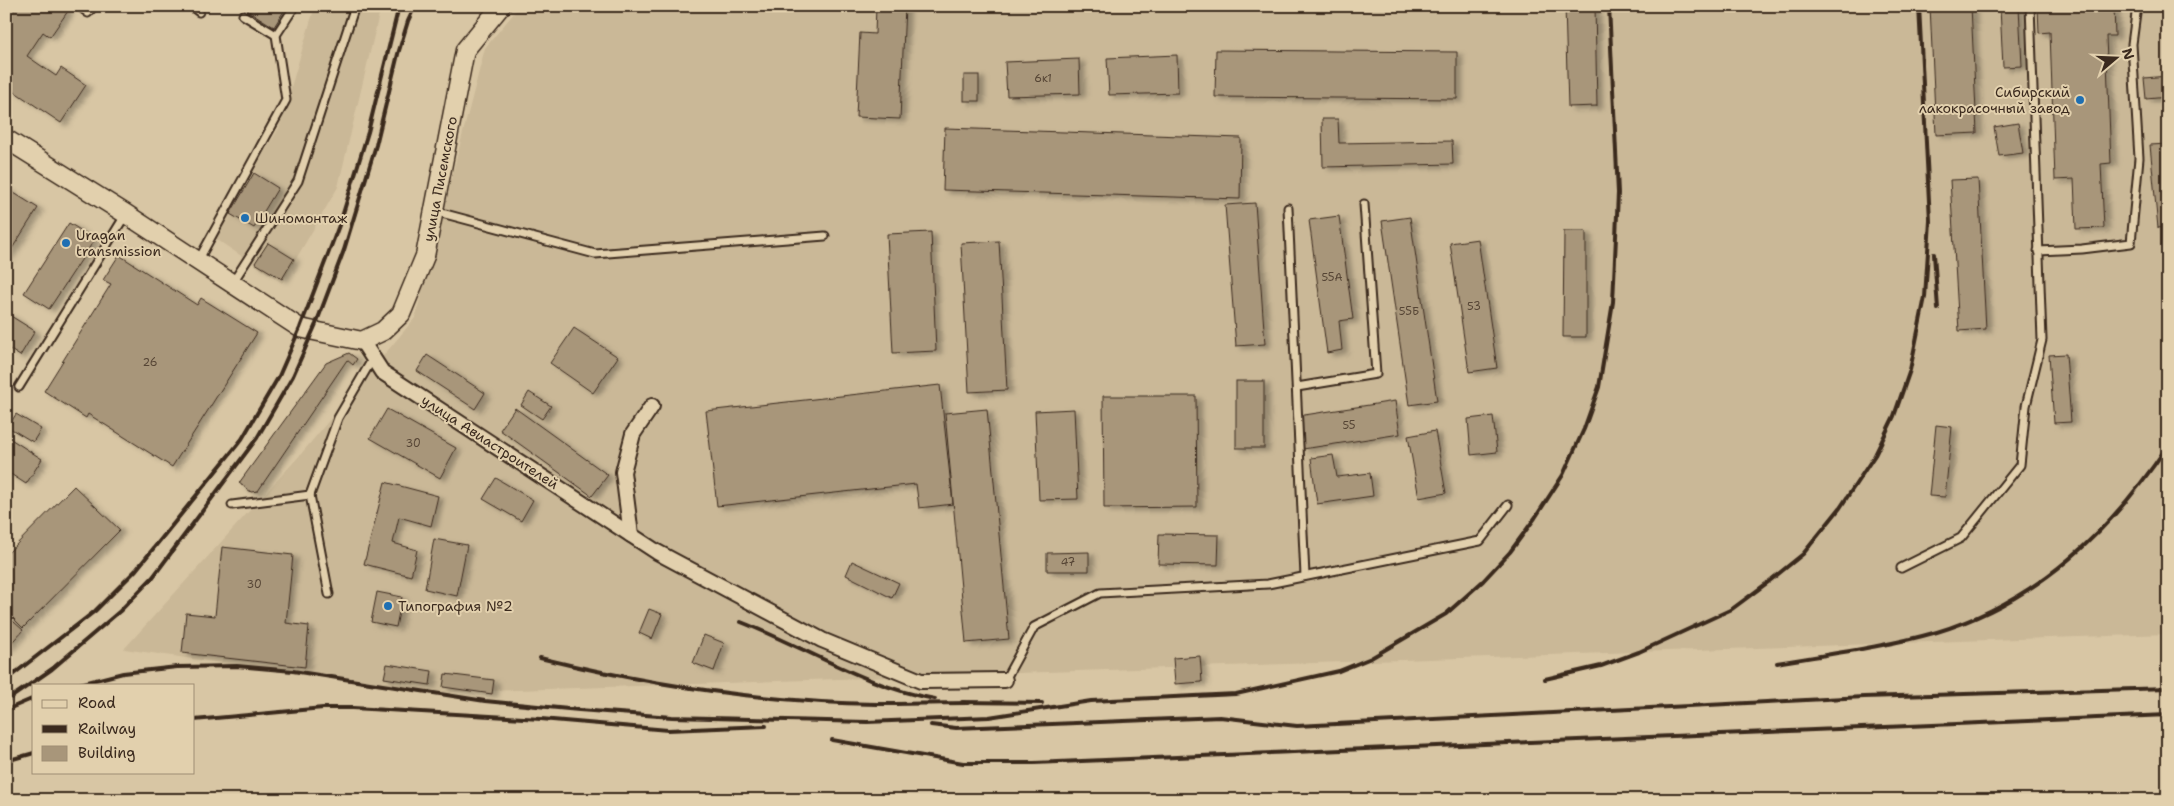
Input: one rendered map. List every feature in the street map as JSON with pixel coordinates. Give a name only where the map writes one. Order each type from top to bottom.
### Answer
[{"type":"street","name":"улица Писемского","points":[[362,341],[383,332],[401,314],[425,256],[465,50],[501,6]]},
{"type":"street","points":[[6,139],[198,260],[231,285],[300,328],[362,341]]},
{"type":"street","name":"улица Авиастроителей","points":[[362,341],[382,372],[657,552],[822,640],[920,681],[1005,680]]},
{"type":"street","points":[[631,535],[623,472],[633,434],[652,406]]},
{"type":"lane","points":[[79,6],[88,12],[94,6]]},
{"type":"lane","points":[[191,6],[199,12]]},
{"type":"lane","points":[[198,260],[286,100],[276,35],[295,6]]},
{"type":"lane","points":[[231,285],[298,180],[355,6]]},
{"type":"lane","points":[[1901,568],[1961,538],[2020,465],[2026,406],[2042,340],[2030,6]]},
{"type":"lane","points":[[2038,251],[2082,249],[2130,243],[2139,158],[2132,44],[2137,6]]},
{"type":"lane","points":[[243,15],[276,35]]},
{"type":"lane","points":[[1297,387],[1376,374],[1364,204]]},
{"type":"lane","points":[[1288,208],[1305,576]]},
{"type":"lane","points":[[434,211],[595,254],[825,236]]},
{"type":"lane","points":[[20,387],[126,214]]},
{"type":"lane","points":[[329,594],[310,494],[338,418],[373,358]]},
{"type":"lane","points":[[232,505],[310,494]]},
{"type":"lane","points":[[1005,680],[1034,627],[1100,593],[1268,584],[1480,542],[1508,505]]},
{"type":"shaded area","points":[[315,6],[381,6],[338,187],[282,283],[213,237],[279,128]]},
{"type":"shaded area","points":[[520,6],[2168,6],[2168,634],[427,693],[124,649],[301,454],[415,318],[485,48]]},
{"type":"building","points":[[16,6],[61,6],[68,11],[50,37],[43,32],[27,56],[56,76],[61,68],[86,85],[61,123],[6,86],[6,21]]},
{"type":"building","points":[[250,6],[287,6],[274,27],[247,10]]},
{"type":"building","points":[[876,6],[905,6],[900,119],[856,117],[860,33],[875,34]]},
{"type":"building","points":[[1565,6],[1595,6],[1597,106],[1568,107]]},
{"type":"building","points":[[1930,6],[1971,6],[1977,133],[1936,135]]},
{"type":"building","name":"Сибирский лакокрасочный завод","points":[[2114,6],[2115,36],[2106,36],[2111,163],[2101,164],[2104,228],[2076,229],[2074,179],[2055,180],[2050,32],[2039,33],[2038,7]]},
{"type":"building","points":[[2019,7],[2022,66],[2003,67],[2000,8]]},
{"type":"building","points":[[1216,50],[1457,52],[1457,99],[1215,97]]},
{"type":"building","points":[[1177,55],[1178,93],[1109,95],[1107,58]]},
{"type":"building","points":[[1079,59],[1080,94],[1007,96],[1005,62]]},
{"type":"building","points":[[964,75],[979,75],[979,101],[964,101]]},
{"type":"building","points":[[2168,76],[2168,97],[2146,99],[2144,78]]},
{"type":"building","points":[[1322,119],[1338,119],[1339,143],[1452,141],[1453,164],[1323,167]]},
{"type":"building","points":[[2018,123],[2023,153],[1999,156],[1994,127]]},
{"type":"building","points":[[945,128],[1241,138],[1240,199],[943,190]]},
{"type":"building","points":[[2168,144],[2168,227],[2158,228],[2150,145]]},
{"type":"building","points":[[254,173],[278,188],[254,228],[230,214]]},
{"type":"building","points":[[1978,179],[1986,329],[1959,331],[1950,180]]},
{"type":"building","points":[[6,188],[38,208],[6,258]]},
{"type":"building","points":[[1255,203],[1265,344],[1236,346],[1225,205]]},
{"type":"building","points":[[1339,216],[1353,319],[1339,321],[1342,350],[1327,353],[1309,220]]},
{"type":"building","points":[[1410,217],[1437,401],[1409,405],[1382,221]]},
{"type":"building","points":[[69,223],[95,239],[49,309],[24,293]]},
{"type":"building","points":[[1564,231],[1586,231],[1586,337],[1563,337]]},
{"type":"building","points":[[931,232],[936,351],[893,353],[887,234]]},
{"type":"building","points":[[1478,239],[1497,368],[1469,372],[1450,243]]},
{"type":"building","points":[[999,241],[1007,390],[969,392],[961,243]]},
{"type":"building","points":[[268,243],[294,259],[282,279],[255,263]]},
{"type":"building","points":[[119,255],[197,305],[201,298],[257,333],[172,467],[88,414],[86,418],[44,391],[111,284],[103,280]]},
{"type":"building","points":[[6,313],[35,331],[20,356],[6,347]]},
{"type":"building","points":[[574,328],[618,357],[593,393],[550,363]]},
{"type":"building","points":[[349,353],[357,359],[353,365],[347,360],[258,491],[251,492],[239,483],[326,363]]},
{"type":"building","points":[[2066,354],[2071,422],[2054,423],[2049,355]]},
{"type":"building","points":[[427,355],[485,393],[475,409],[417,371]]},
{"type":"building","points":[[1236,381],[1264,381],[1264,448],[1236,448]]},
{"type":"building","points":[[940,385],[953,504],[919,508],[916,484],[717,506],[706,411]]},
{"type":"building","points":[[529,392],[551,406],[542,419],[521,405]]},
{"type":"building","points":[[1103,396],[1196,396],[1197,507],[1104,508]]},
{"type":"building","points":[[1395,401],[1400,434],[1303,449],[1298,416]]},
{"type":"building","points":[[515,408],[608,475],[592,496],[500,430]]},
{"type":"building","points":[[387,409],[456,448],[440,478],[370,438]]},
{"type":"building","points":[[987,409],[1009,639],[966,643],[945,413]]},
{"type":"building","points":[[1074,409],[1078,499],[1039,500],[1035,411]]},
{"type":"building","points":[[16,414],[41,429],[33,442],[8,427]]},
{"type":"building","points":[[1493,416],[1497,452],[1471,455],[1468,419]]},
{"type":"building","points":[[1936,425],[1952,427],[1945,497],[1929,496]]},
{"type":"building","points":[[1435,431],[1446,493],[1419,498],[1408,436]]},
{"type":"building","points":[[6,436],[42,459],[26,484],[6,471]]},
{"type":"building","points":[[1333,455],[1337,477],[1370,473],[1373,496],[1317,504],[1311,458]]},
{"type":"building","points":[[496,478],[533,500],[521,521],[483,499]]},
{"type":"building","points":[[385,482],[438,496],[431,526],[399,517],[393,543],[417,550],[411,576],[364,564]]},
{"type":"building","points":[[74,486],[120,530],[23,628],[6,611],[6,555]]},
{"type":"building","points":[[1159,534],[1219,535],[1218,565],[1158,564]]},
{"type":"building","points":[[434,539],[467,545],[457,596],[425,589]]},
{"type":"building","points":[[222,547],[293,555],[286,623],[309,626],[305,667],[182,653],[186,613],[215,616]]},
{"type":"building","points":[[1089,552],[1089,571],[1047,571],[1047,553]]},
{"type":"building","points":[[852,561],[899,583],[892,598],[846,575]]},
{"type":"building","points":[[377,592],[402,597],[396,627],[371,622]]},
{"type":"building","points":[[649,609],[662,614],[652,639],[639,633]]},
{"type":"building","points":[[6,615],[23,630],[6,649]]},
{"type":"building","points":[[704,635],[724,643],[714,671],[693,663]]},
{"type":"building","points":[[1200,656],[1202,682],[1175,684],[1173,658]]},
{"type":"building","points":[[387,664],[432,671],[430,685],[384,678]]},
{"type":"building","points":[[445,674],[494,680],[492,694],[443,687]]},
{"type":"railway","points":[[6,680],[95,611],[136,570],[242,439],[279,376],[300,328],[341,220],[368,132],[399,6]]},
{"type":"railway","points":[[6,701],[52,669],[120,611],[153,577],[257,438],[293,376],[316,324],[344,250],[376,145],[398,54],[408,21],[415,6]]},
{"type":"railway","points":[[80,684],[123,673],[177,667],[237,666],[293,671],[485,701],[579,710],[672,717],[867,722],[989,717],[1091,701],[1236,694],[1339,671],[1371,658],[1446,614],[1483,581],[1510,552],[1563,475],[1584,429],[1599,387],[1613,302],[1618,193],[1609,6]]},
{"type":"railway","points":[[1545,679],[1601,666],[1639,652],[1732,609],[1803,554],[1840,508],[1875,455],[1894,416],[1910,370],[1925,297],[1930,221],[1919,6]]},
{"type":"railway","points":[[1934,254],[1938,309]]},
{"type":"railway","points":[[1777,663],[1857,650],[1937,632],[1974,619],[2008,602],[2039,582],[2069,559],[2096,534],[2122,506],[2168,445]]},
{"type":"railway","points":[[741,622],[860,676],[909,693],[935,699]]},
{"type":"railway","points":[[540,658],[665,684],[750,696],[835,703],[968,703]]},
{"type":"railway","points":[[931,725],[956,728],[1220,717],[1297,726],[1864,697],[2168,688]]},
{"type":"railway","points":[[6,710],[32,699]]},
{"type":"railway","points":[[962,702],[1042,703]]},
{"type":"railway","points":[[195,720],[323,708],[353,708],[541,719],[668,730],[766,726]]},
{"type":"railway","points":[[832,740],[963,763],[1034,763],[2168,715]]},
{"type":"railway","points":[[6,761],[32,754]]},
{"type":"place","name":"Сибирский лакокрасочный завод","points":[[2080,100]]},
{"type":"place","name":"Шиномонтаж","points":[[245,218]]},
{"type":"place","name":"Uragan transmission","points":[[66,243]]},
{"type":"place","name":"Типография №2","points":[[388,606]]}]
